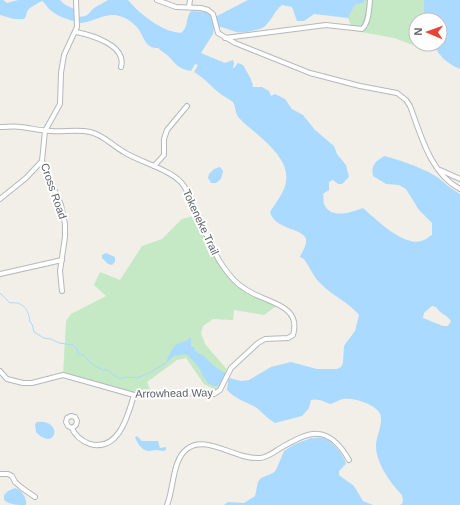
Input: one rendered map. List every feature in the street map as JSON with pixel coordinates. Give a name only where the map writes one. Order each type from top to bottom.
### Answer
[{"type":"street","points":[[157,0],[176,7],[204,8],[209,10],[213,14],[217,30],[225,38],[310,73],[360,86],[400,94],[410,106],[429,156],[438,169],[456,187],[460,189]]},
{"type":"street","points":[[189,7],[190,0]]},
{"type":"street","points":[[225,38],[326,25],[359,29],[364,28],[367,21],[370,0]]},
{"type":"street","points":[[75,1],[76,30],[106,41],[121,58],[121,67]]},
{"type":"street","name":"Cross Road","points":[[62,291],[60,279],[65,224],[61,205],[42,161],[45,131],[60,104],[61,73],[64,55],[76,30]]},
{"type":"street","points":[[154,166],[164,154],[164,139],[167,130],[187,106]]},
{"type":"street","name":"Tokeneke Trail","points":[[0,127],[19,126],[45,131],[90,132],[98,135],[125,153],[154,166],[179,180],[197,211],[216,256],[223,266],[246,290],[264,299],[279,304],[289,311],[292,316],[294,325],[293,335],[288,338],[265,339],[258,343],[234,365],[226,379]]},
{"type":"street","points":[[0,199],[26,178],[42,161]]},
{"type":"street","points":[[438,169],[460,179]]},
{"type":"street","points":[[0,274],[62,260]]},
{"type":"street","name":"Arrowhead Way","points":[[0,371],[7,379],[23,383],[32,383],[63,375],[134,395],[214,394],[219,392],[226,379]]},
{"type":"street","points":[[72,428],[77,436],[86,442],[94,444],[108,443],[121,432],[134,395]]},
{"type":"street","points":[[167,505],[176,464],[179,457],[184,451],[194,444],[200,443],[219,447],[241,456],[264,458],[300,437],[321,433],[326,434],[332,439],[345,453],[349,460]]},
{"type":"street","points":[[0,474],[8,474],[12,476],[15,482],[35,497]]},
{"type":"green space","points":[[365,0],[424,0],[424,12],[408,12],[408,43],[394,38],[356,31],[348,18],[355,5],[363,3]]},
{"type":"green space","points":[[198,215],[223,266],[247,290],[279,304],[264,315],[234,310],[233,320],[213,319],[203,326],[201,333],[205,344],[229,372],[219,392],[204,384],[186,358],[177,360],[147,382],[152,395],[134,395],[63,375],[66,321],[71,314],[106,296],[94,285],[100,272],[120,280],[142,246],[162,239],[182,219]]},
{"type":"water","points":[[0,0],[7,3],[18,0],[60,0],[64,4],[74,9],[74,21],[54,13],[42,1],[28,10],[24,19],[14,19],[0,15]]},
{"type":"water","points":[[108,0],[128,0],[139,11],[159,26],[181,33],[185,28],[191,11],[208,12],[213,18],[248,0],[365,0],[363,3],[355,5],[348,18],[314,14],[304,21],[297,21],[292,7],[282,5],[266,25],[258,30],[236,32],[222,27],[214,28],[213,34],[201,53],[225,63],[233,60],[233,68],[238,63],[243,65],[253,87],[262,87],[269,91],[271,96],[275,94],[285,99],[292,109],[303,115],[315,130],[334,146],[337,154],[346,165],[349,177],[342,184],[338,184],[333,180],[329,182],[329,190],[323,194],[324,204],[327,209],[332,212],[342,214],[363,208],[391,232],[400,237],[416,242],[424,240],[432,235],[432,223],[419,210],[406,189],[399,185],[386,184],[373,176],[374,164],[384,156],[426,171],[460,194],[460,505],[399,505],[402,504],[402,495],[385,473],[377,454],[376,440],[381,417],[376,409],[365,403],[353,399],[342,399],[331,404],[319,400],[311,400],[309,408],[302,416],[275,423],[257,408],[230,393],[227,390],[228,381],[224,380],[221,385],[217,386],[213,386],[207,382],[199,368],[186,354],[174,356],[166,363],[174,347],[179,343],[187,341],[191,337],[191,346],[195,348],[195,351],[204,356],[214,366],[226,374],[225,377],[241,381],[249,380],[271,367],[291,362],[317,369],[337,369],[341,367],[343,363],[344,346],[355,331],[359,315],[355,310],[320,283],[304,259],[300,257],[306,244],[304,235],[283,226],[273,218],[270,212],[282,194],[286,182],[286,172],[283,163],[270,146],[238,117],[233,102],[218,92],[202,77],[194,72],[198,65],[195,64],[191,71],[179,67],[158,48],[148,45],[136,27],[127,19],[120,16],[108,15],[78,23],[78,17],[88,15],[94,8]],"holes":[[[432,306],[436,307],[451,321],[448,326],[443,326],[423,318],[424,313]]]},
{"type":"water","points":[[424,0],[460,0],[460,69],[451,65],[438,52],[448,52],[448,12],[424,12]]},
{"type":"water","points":[[220,167],[223,171],[221,179],[216,183],[211,183],[208,178],[209,174],[214,169]]},
{"type":"water","points":[[106,253],[115,257],[115,262],[112,265],[108,264],[102,258],[102,255]]},
{"type":"water","points":[[37,422],[46,422],[51,425],[54,429],[54,434],[52,437],[48,439],[36,432],[35,424]]},
{"type":"water","points":[[137,436],[142,441],[158,441],[160,448],[166,447],[166,450],[146,451],[137,442],[135,437]]},
{"type":"water","points":[[311,438],[324,438],[334,445],[341,453],[346,464],[339,471],[339,475],[354,486],[363,501],[373,505],[224,505],[228,502],[244,503],[255,496],[258,482],[261,478],[273,473],[276,470],[284,451],[295,444]]},
{"type":"water","points":[[15,488],[24,495],[26,505],[11,504],[4,500],[4,495],[8,491]]},
{"type":"waterway","points":[[0,293],[10,303],[18,303],[27,310],[34,332],[44,338],[51,339],[59,343],[73,345],[77,349],[78,354],[84,355],[94,365],[101,369],[107,370],[120,379],[125,377],[140,377],[150,373],[166,363]]}]
